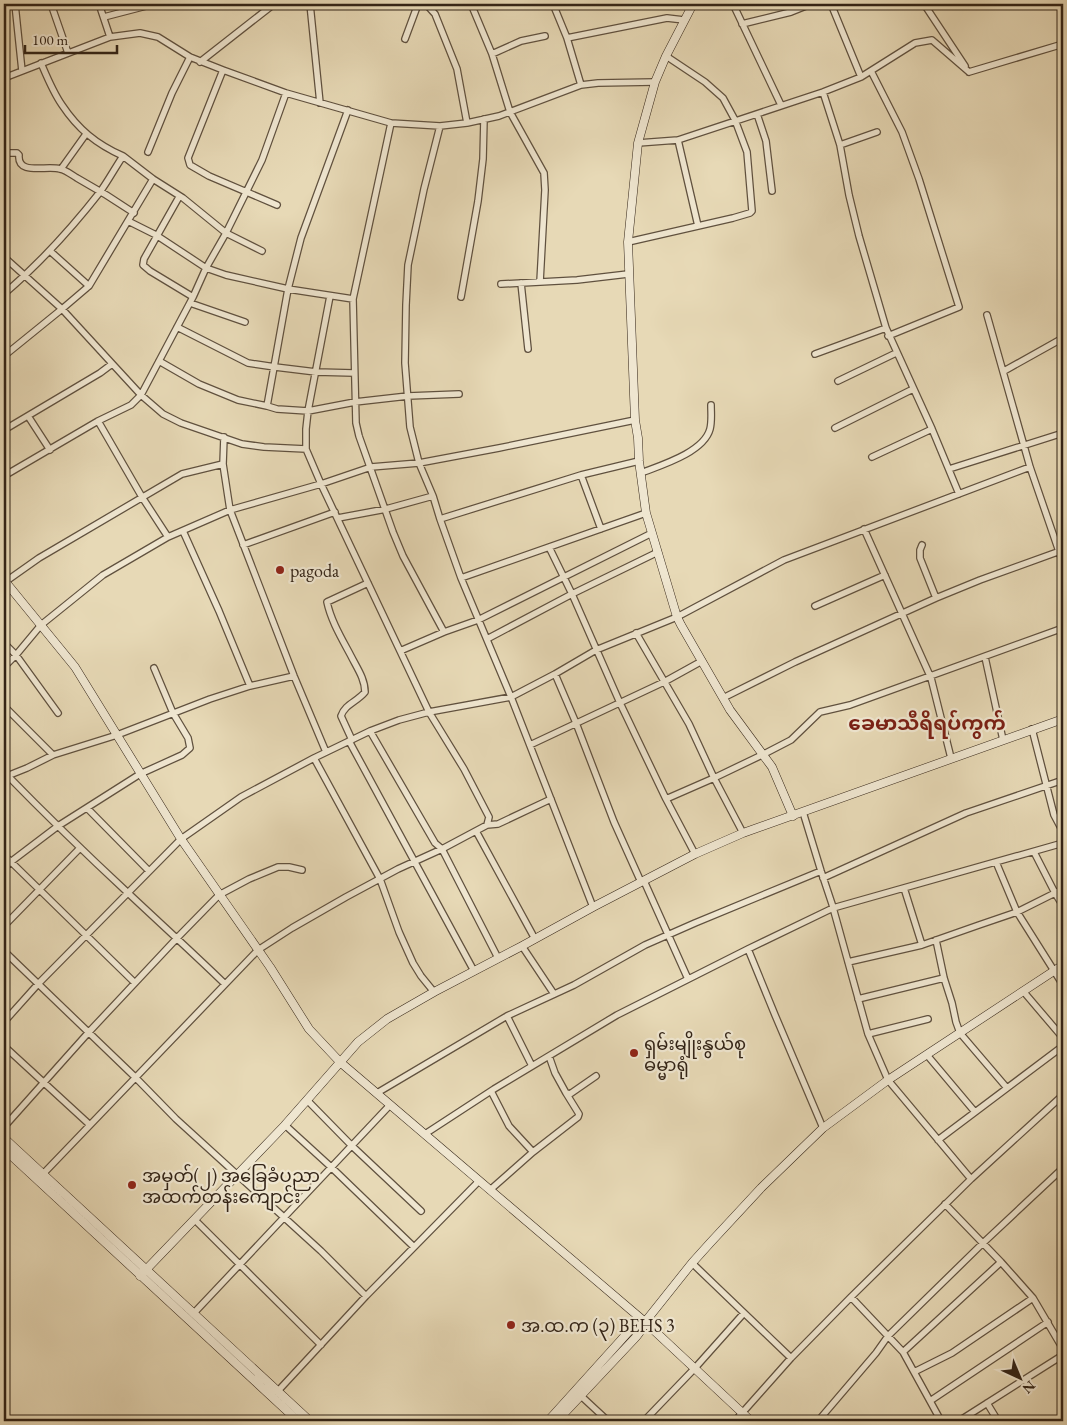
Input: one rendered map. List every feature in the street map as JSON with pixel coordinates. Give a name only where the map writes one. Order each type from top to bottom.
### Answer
[{"type":"street","points":[[15,4],[22,71]]},
{"type":"street","points":[[51,4],[68,53]]},
{"type":"street","points":[[99,4],[110,37]]},
{"type":"street","points":[[104,17],[154,4]]},
{"type":"street","points":[[200,62],[274,4]]},
{"type":"street","points":[[310,4],[320,103]]},
{"type":"street","points":[[405,39],[418,4]]},
{"type":"street","points":[[426,4],[435,14],[456,69],[466,123]]},
{"type":"street","points":[[472,4],[492,54],[510,112],[544,173],[545,190],[540,282]]},
{"type":"street","points":[[553,4],[567,38],[581,85]]},
{"type":"street","points":[[693,4],[655,82],[638,143],[628,242],[628,274],[635,420],[639,461],[646,513],[677,616],[730,710],[772,767],[793,816]]},
{"type":"street","points":[[733,4],[782,105]]},
{"type":"street","points":[[742,24],[791,12],[811,4]]},
{"type":"street","points":[[831,4],[861,77]]},
{"type":"street","points":[[924,4],[969,72]]},
{"type":"street","points":[[567,38],[668,18],[684,20]]},
{"type":"street","points":[[4,78],[110,37],[140,33],[158,37],[200,62],[286,93],[392,123],[440,126],[466,123],[510,112],[581,85],[655,82]]},
{"type":"street","points":[[492,54],[521,42],[545,36]]},
{"type":"street","points":[[638,143],[678,140],[823,92],[861,77],[914,44],[932,40],[969,72]]},
{"type":"street","points":[[969,72],[1063,44]]},
{"type":"street","points":[[628,242],[752,211],[746,152],[735,120],[723,98],[705,82],[666,56]]},
{"type":"street","points":[[148,152],[169,100],[190,57]]},
{"type":"street","points":[[41,63],[61,104],[86,134],[104,147],[123,156],[182,198],[226,234],[262,251]]},
{"type":"street","points":[[223,70],[188,158],[190,165],[197,170],[277,205]]},
{"type":"street","points":[[871,71],[902,132],[959,307],[888,336]]},
{"type":"street","points":[[823,92],[840,145],[859,236],[888,336],[932,429],[959,494]]},
{"type":"street","points":[[4,476],[98,421],[131,405],[141,395],[192,300],[206,268],[226,234],[262,160],[286,93]]},
{"type":"street","points":[[267,406],[288,289],[301,238],[348,110]]},
{"type":"street","points":[[757,114],[766,141],[772,191]]},
{"type":"street","points":[[461,297],[478,201],[483,159],[484,119]]},
{"type":"street","points":[[392,123],[353,299],[356,423],[359,436],[403,556],[444,632]]},
{"type":"street","points":[[440,126],[408,265],[406,345],[410,427],[419,464],[433,496],[461,578],[511,697],[593,907]]},
{"type":"street","points":[[840,145],[877,132]]},
{"type":"street","points":[[61,169],[86,134]]},
{"type":"street","points":[[678,140],[698,226]]},
{"type":"street","points":[[4,153],[17,153],[21,165],[30,168],[48,167],[61,169],[101,191],[134,213]]},
{"type":"street","points":[[4,294],[50,251],[101,191],[123,156]]},
{"type":"street","points":[[4,356],[88,286],[153,179]]},
{"type":"street","points":[[179,197],[156,235],[143,265],[192,300],[245,322]]},
{"type":"street","points":[[128,221],[156,235],[206,268],[226,275],[288,289],[353,299]]},
{"type":"street","points":[[50,251],[88,286]]},
{"type":"street","points":[[4,257],[62,309],[141,395],[163,414],[181,423],[242,444],[306,449]]},
{"type":"street","points":[[501,284],[628,274]]},
{"type":"street","points":[[521,283],[528,348]]},
{"type":"street","points":[[330,296],[308,411],[306,449],[429,712],[464,769],[489,817],[487,825]]},
{"type":"street","points":[[987,315],[1030,467],[1061,551],[1063,563]]},
{"type":"street","points":[[177,327],[248,363],[316,372],[354,373]]},
{"type":"street","points":[[815,354],[886,328]]},
{"type":"street","points":[[1004,371],[1063,338]]},
{"type":"street","points":[[838,382],[896,353]]},
{"type":"street","points":[[159,361],[199,384],[238,400],[277,409],[308,411],[355,402],[408,396],[459,394]]},
{"type":"street","points":[[4,430],[112,364]]},
{"type":"street","points":[[835,428],[913,389]]},
{"type":"street","points":[[642,473],[679,458],[697,447],[710,430],[712,405]]},
{"type":"street","points":[[28,416],[50,450]]},
{"type":"street","points":[[4,667],[41,624],[103,575],[168,537],[230,510],[321,484],[371,467],[419,464],[635,420]]},
{"type":"street","points":[[98,421],[142,497],[168,537]]},
{"type":"street","points":[[872,458],[932,429]]},
{"type":"street","points":[[949,469],[1063,433]]},
{"type":"street","points":[[224,437],[223,464],[230,510],[294,676],[326,752]]},
{"type":"street","points":[[440,519],[581,475],[639,461]]},
{"type":"street","points":[[223,464],[182,474],[39,558],[5,581],[75,667],[180,839],[258,950],[310,1029],[340,1062],[645,1322],[751,1421]]},
{"type":"street","points":[[4,1022],[38,984],[180,839],[241,798],[314,758],[370,731],[399,720],[429,712],[511,697],[596,650],[677,616],[784,560],[1030,467]]},
{"type":"street","points":[[581,475],[601,529]]},
{"type":"street","points":[[338,518],[386,509],[433,496]]},
{"type":"street","points":[[243,544],[335,512]]},
{"type":"street","points":[[461,578],[646,513]]},
{"type":"street","points":[[864,529],[930,675],[951,758]]},
{"type":"street","points":[[183,531],[250,686]]},
{"type":"street","points":[[400,651],[478,620],[652,533]]},
{"type":"street","points":[[922,545],[920,558],[936,598]]},
{"type":"street","points":[[549,547],[620,703],[666,799],[695,854]]},
{"type":"street","points":[[723,698],[795,662],[903,615],[936,598],[1061,551]]},
{"type":"street","points":[[487,639],[572,594],[658,552]]},
{"type":"street","points":[[815,606],[885,575]]},
{"type":"street","points":[[368,583],[327,602],[342,640],[364,681],[365,692],[356,701],[347,705],[341,716],[350,741],[474,971]]},
{"type":"street","points":[[666,799],[791,740],[820,712],[850,705],[1063,628]]},
{"type":"street","points":[[636,633],[689,724],[742,833]]},
{"type":"street","points":[[4,643],[16,655],[58,713]]},
{"type":"street","points":[[985,657],[1003,740]]},
{"type":"street","points":[[530,745],[664,682],[702,661]]},
{"type":"street","points":[[4,867],[58,826],[140,774],[182,755],[190,748],[188,738],[173,713],[154,668]]},
{"type":"street","points":[[555,674],[614,822],[688,979]]},
{"type":"street","points":[[225,984],[178,937],[80,848],[6,774],[27,768],[53,755],[117,735],[210,699],[250,686],[294,676]]},
{"type":"street","points":[[4,706],[53,755]]},
{"type":"street","points":[[143,1273],[238,1176],[358,1042],[387,1019],[593,907],[695,854],[742,833],[1063,719]]},
{"type":"street","points":[[1032,730],[1054,815],[1063,832]]},
{"type":"street","points":[[370,731],[435,843],[442,849],[498,958]]},
{"type":"street","points":[[314,758],[380,879],[399,932],[413,963],[434,992]]},
{"type":"street","points":[[823,878],[966,812],[1063,780]]},
{"type":"street","points":[[42,1175],[258,950],[292,928],[380,879],[487,825],[498,824],[551,799]]},
{"type":"street","points":[[87,808],[149,871]]},
{"type":"street","points":[[803,812],[833,908],[868,1034],[888,1080],[970,1179]]},
{"type":"street","points":[[476,831],[535,939]]},
{"type":"street","points":[[425,1134],[491,1091],[617,1015],[833,908],[1063,844]]},
{"type":"street","points":[[4,926],[80,848]]},
{"type":"street","points":[[1034,852],[1054,893],[1063,906]]},
{"type":"street","points":[[4,855],[135,983]]},
{"type":"street","points":[[996,862],[1017,912],[1063,985]]},
{"type":"street","points":[[4,1127],[88,1033],[219,895],[249,879],[278,867],[302,870]]},
{"type":"street","points":[[377,1093],[507,1016],[574,985],[645,945],[820,871]]},
{"type":"street","points":[[904,888],[922,945]]},
{"type":"street","points":[[848,962],[922,945],[1017,912],[1063,888]]},
{"type":"street","points":[[936,940],[944,978],[960,1033],[1007,1088]]},
{"type":"street","points":[[522,946],[554,994]]},
{"type":"street","points":[[748,949],[823,1128]]},
{"type":"street","points":[[4,951],[176,1119],[321,1252],[366,1296]]},
{"type":"street","points":[[557,1421],[636,1337],[645,1322],[692,1264],[761,1188],[823,1128],[888,1080],[1063,965]]},
{"type":"street","points":[[858,999],[944,978]]},
{"type":"street","points":[[1023,990],[1063,1038]]},
{"type":"street","points":[[507,1016],[532,1066]]},
{"type":"street","points":[[868,1034],[928,1019]]},
{"type":"street","points":[[4,1046],[90,1125]]},
{"type":"street","points":[[938,1140],[1063,1046]]},
{"type":"street","points":[[927,1055],[976,1112]]},
{"type":"street","points":[[490,1190],[533,1152],[578,1117],[579,1114],[555,1073],[549,1056]]},
{"type":"street","points":[[566,1093],[570,1094],[596,1076]]},
{"type":"street","points":[[491,1091],[509,1126],[533,1152]]},
{"type":"street","points":[[735,1421],[791,1358],[851,1297],[970,1179],[1063,1094]]},
{"type":"street","points":[[307,1100],[352,1146],[422,1211]]},
{"type":"street","points":[[1058,1100],[1063,1105]]},
{"type":"street","points":[[193,1314],[390,1105]]},
{"type":"street","points":[[285,1125],[414,1247]]},
{"type":"street","points":[[4,1138],[298,1421]]},
{"type":"street","points":[[4,1149],[143,1273],[193,1314],[310,1421]]},
{"type":"street","points":[[818,1421],[876,1353],[888,1336],[1063,1168]]},
{"type":"street","points":[[277,1392],[366,1296],[479,1180]]},
{"type":"street","points":[[945,1204],[1033,1298],[1063,1349]]},
{"type":"street","points":[[195,1220],[320,1345]]},
{"type":"street","points":[[903,1352],[1001,1262]]},
{"type":"street","points":[[692,1264],[791,1358]]},
{"type":"street","points":[[851,1297],[903,1352],[941,1421]]},
{"type":"street","points":[[914,1372],[952,1353],[1033,1298]]},
{"type":"street","points":[[644,1421],[744,1313]]},
{"type":"street","points":[[548,1421],[631,1328],[645,1322]]},
{"type":"street","points":[[930,1401],[1048,1322]]},
{"type":"street","points":[[958,1421],[1063,1355]]},
{"type":"street","points":[[580,1395],[608,1421]]},
{"type":"street","points":[[987,1403],[998,1421]]},
{"type":"place","name":"pagoda","points":[[280,570]]},
{"type":"place","name":"ရှမ်းမျိုးနွယ်စု ဓမ္မာရုံ","points":[[634,1053]]},
{"type":"place","name":"အမှတ်(၂) အခြေခံပညာ အထက်တန်းကျောင်း","points":[[132,1185]]},
{"type":"place","name":"အ.ထ.က (၃) BEHS 3","points":[[511,1325]]},
{"type":"district","name":"ခေမာသီရိရပ်ကွက်","points":[[927,723]]}]
